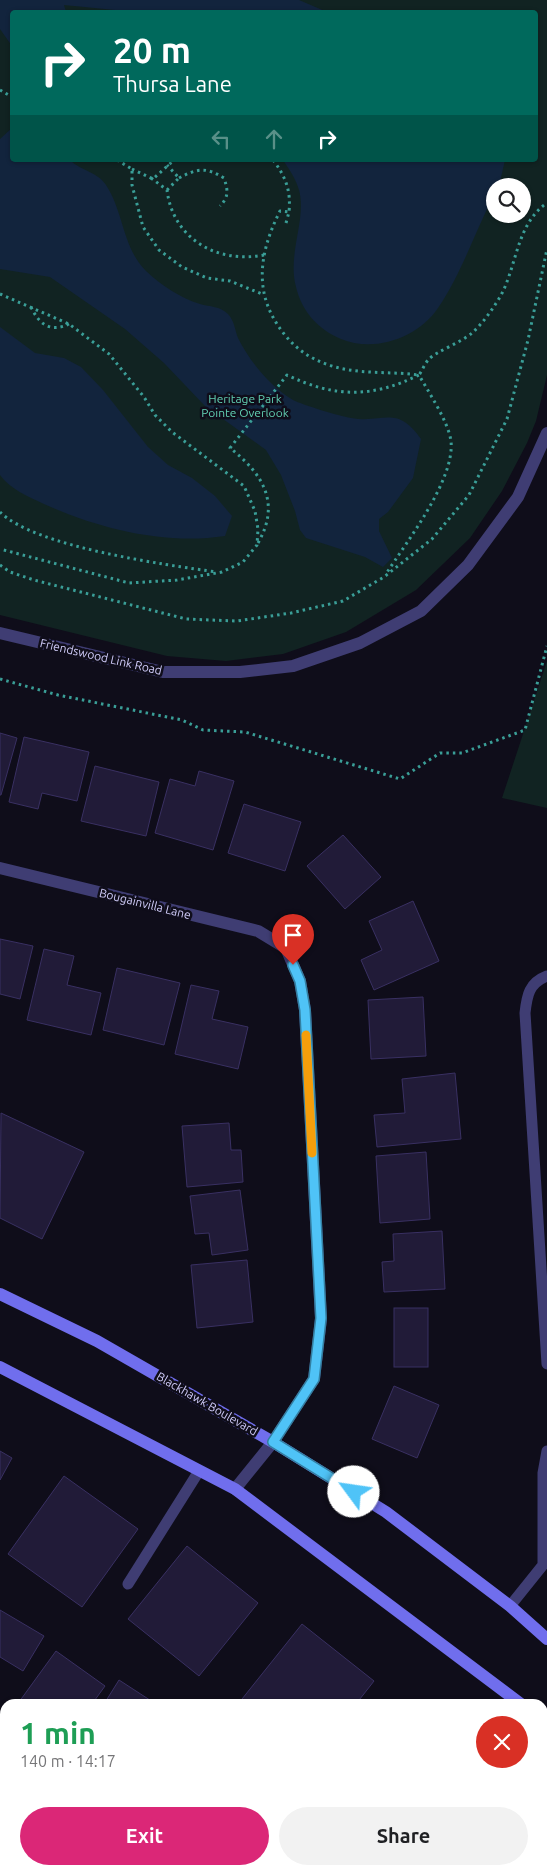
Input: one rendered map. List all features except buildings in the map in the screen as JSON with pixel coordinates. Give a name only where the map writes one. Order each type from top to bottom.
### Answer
[{"type":"main road","name":"Blackhawk Boulevard","points":[[0,1294],[97,1341],[273,1442],[386,1512],[510,1606],[547,1639]]},
{"type":"main road","points":[[0,1367],[235,1489],[514,1699]]},
{"type":"street","name":"Friendswood Link Road","points":[[0,634],[163,672],[240,672],[293,666],[360,643],[421,610],[468,565],[518,497],[547,433]]},
{"type":"street","name":"Bougainvilla Lane","points":[[0,868],[258,932],[286,948],[300,981],[305,1010],[321,1318],[314,1379],[273,1442]]},
{"type":"street","points":[[235,1489],[273,1442]]},
{"type":"lane","points":[[547,976],[538,980],[528,990],[525,1013],[547,1364]]},
{"type":"lane","points":[[510,1606],[544,1565],[543,1473],[547,1451]]},
{"type":"lane","points":[[128,1584],[199,1471]]},
{"type":"path","points":[[120,162],[151,178],[167,190],[168,204],[176,220],[188,236],[233,258],[264,255]]},
{"type":"path","points":[[151,178],[153,179],[171,162]]},
{"type":"path","points":[[275,162],[282,171],[290,193],[289,212],[286,223]]},
{"type":"path","points":[[167,165],[179,178]]},
{"type":"path","points":[[132,169],[134,198],[143,227],[159,250],[182,267],[207,278],[230,281],[262,294]]},
{"type":"path","points":[[167,190],[179,178],[194,170],[212,171],[224,178],[228,190],[226,201],[220,206]]},
{"type":"path","points":[[0,549],[129,584],[177,580],[222,572],[243,562],[257,545],[266,529],[266,491],[260,476],[250,463],[230,448],[287,375],[311,386],[367,393],[395,387],[419,375],[429,359],[451,348],[472,333],[487,316],[512,271],[519,244],[527,225],[540,207],[547,203]]},
{"type":"path","points":[[289,212],[280,211],[277,216],[264,255],[262,294],[272,319],[288,339],[308,357],[330,366],[361,372],[392,371],[419,375]]},
{"type":"path","points":[[0,565],[10,572],[34,580],[186,619],[237,621],[291,614],[343,601],[384,577],[432,539],[474,486],[507,419],[528,340],[547,249]]},
{"type":"path","points":[[0,294],[69,324],[109,354],[144,397],[155,416],[172,432],[244,486],[255,511],[257,545]]},
{"type":"path","points":[[30,307],[37,318],[47,327],[58,328],[69,324]]},
{"type":"path","points":[[384,577],[440,487],[449,464],[451,440],[438,410],[419,375]]},
{"type":"path","points":[[0,512],[38,534],[80,547],[165,565],[222,572]]},
{"type":"path","points":[[0,679],[58,695],[182,720],[203,730],[245,732],[400,779],[440,753],[462,753],[525,730],[547,646]]},
{"type":"green space","name":"Heritage Park Pointe Overlook","points":[[0,0],[547,0],[547,375],[536,421],[527,443],[502,491],[470,538],[416,590],[346,632],[283,654],[226,661],[167,656],[0,615]]},
{"type":"green space","points":[[547,661],[547,808],[502,798]]},
{"type":"water","points":[[0,0],[299,0],[322,10],[115,10],[64,5],[65,10],[10,10],[10,43],[0,29]]},
{"type":"water","points":[[10,130],[10,162],[72,162],[99,177],[112,195],[132,251],[138,262],[164,286],[178,295],[225,311],[230,316],[238,338],[248,356],[276,388],[293,400],[351,418],[397,419],[412,428],[421,439],[413,478],[388,512],[379,519],[379,531],[392,558],[383,567],[365,557],[306,538],[300,530],[281,475],[266,450],[205,406],[164,363],[125,329],[50,277],[0,269],[0,139]]},
{"type":"water","points":[[284,162],[505,162],[501,178],[486,178],[486,212],[461,267],[438,308],[429,319],[407,335],[381,343],[354,343],[341,339],[318,325],[302,304],[294,275],[295,249],[301,213],[301,201],[296,182]]},
{"type":"water","points":[[0,327],[35,353],[64,358],[81,367],[103,390],[148,447],[168,465],[192,478],[215,496],[232,516],[225,536],[179,538],[133,533],[65,513],[20,492],[4,480],[0,475]]},
{"type":"slow traffic","points":[[306,1035],[312,1153]]},
{"type":"route","points":[[293,965],[300,981],[305,1010],[321,1318],[314,1379],[273,1442],[354,1492]]}]
